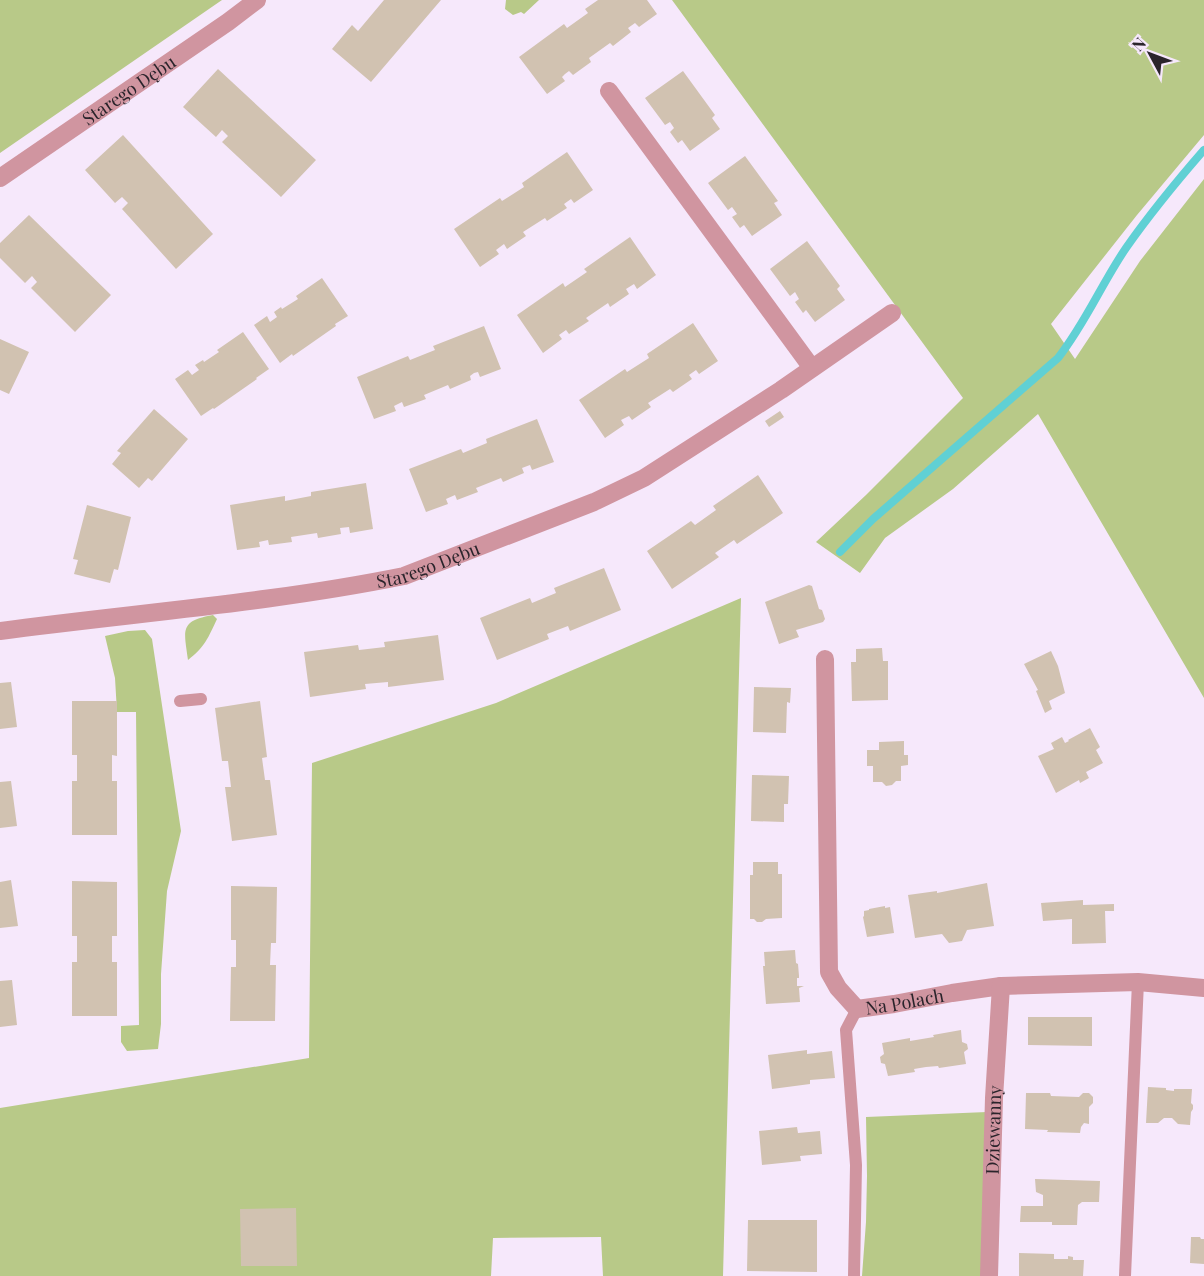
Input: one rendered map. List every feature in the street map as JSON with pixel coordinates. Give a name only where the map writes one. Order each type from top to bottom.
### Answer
[{"type":"street","name":"Starego Dębu","points":[[0,178],[257,0]]},
{"type":"street","points":[[609,92],[812,368]]},
{"type":"street","name":"Starego Dębu","points":[[0,631],[227,603],[373,583],[404,576],[594,502],[644,478],[781,390],[892,313]]},
{"type":"street","name":"Na Polach","points":[[825,659],[829,972],[838,988],[857,1009],[1001,986],[1138,982],[1204,988]]},
{"type":"street","name":"Dziewanny","points":[[988,1276],[994,1098],[1001,986]]},
{"type":"lane","points":[[180,701],[201,699]]},
{"type":"lane","points":[[1125,1276],[1138,982]]},
{"type":"lane","points":[[854,1276],[856,1165],[846,1030],[857,1009]]},
{"type":"green space","points":[[0,0],[222,0],[0,153]]},
{"type":"green space","points":[[506,0],[539,0],[524,14],[521,12],[513,15],[505,9]]},
{"type":"green space","points":[[672,0],[1204,0],[1204,135],[1051,324],[1075,359],[1140,261],[1204,179],[1204,698],[1038,414],[953,489],[885,538],[860,573],[816,542],[963,398]]},
{"type":"green space","points":[[741,598],[723,1276],[603,1276],[601,1237],[493,1238],[491,1276],[0,1276],[0,1108],[309,1058],[312,763],[496,703]]},
{"type":"green space","points":[[213,615],[217,619],[208,637],[188,660],[185,641],[186,628],[194,620]]},
{"type":"green space","points":[[145,630],[152,639],[181,831],[167,891],[158,1049],[127,1051],[121,1042],[121,1026],[139,1025],[136,712],[117,712],[115,678],[105,636]]},
{"type":"green space","points":[[987,1112],[982,1276],[862,1276],[866,1222],[866,1117]]},
{"type":"building","points":[[384,0],[441,0],[371,82],[332,49],[352,25],[358,31]]},
{"type":"building","points":[[598,0],[647,0],[657,14],[639,27],[635,23],[628,28],[631,32],[613,46],[610,43],[589,58],[591,62],[573,75],[569,71],[562,77],[565,81],[547,94],[519,57],[564,24],[567,28],[588,13],[585,9]]},
{"type":"building","points":[[218,69],[316,160],[281,197],[222,142],[228,136],[222,130],[216,137],[183,107]]},
{"type":"building","points":[[683,71],[715,115],[712,118],[720,129],[690,151],[682,140],[678,143],[670,132],[674,128],[670,122],[665,125],[645,98]]},
{"type":"building","points":[[123,135],[213,234],[176,269],[122,209],[128,203],[122,197],[115,203],[85,170]]},
{"type":"building","points":[[567,152],[593,190],[574,203],[571,199],[564,204],[567,208],[547,221],[545,218],[523,232],[526,236],[507,249],[504,244],[496,250],[499,254],[480,267],[454,229],[500,198],[502,201],[524,187],[522,183]]},
{"type":"building","points":[[745,156],[778,201],[774,203],[782,215],[752,236],[744,225],[740,228],[732,217],[737,214],[732,207],[728,210],[708,183]]},
{"type":"building","points":[[29,215],[111,295],[75,332],[31,288],[37,282],[32,276],[25,283],[0,258],[0,243]]},
{"type":"building","points":[[630,237],[656,275],[637,289],[634,284],[626,289],[629,294],[610,307],[608,303],[586,318],[589,321],[569,334],[566,330],[559,335],[562,339],[543,353],[517,315],[563,283],[565,287],[587,272],[584,269]]},
{"type":"building","points":[[807,241],[840,286],[837,289],[845,300],[815,322],[806,310],[803,313],[795,302],[799,299],[795,292],[790,296],[770,269]]},
{"type":"building","points":[[322,278],[348,316],[280,363],[254,325],[267,316],[270,322],[277,317],[274,312],[298,299],[296,296]]},
{"type":"building","points":[[693,323],[718,361],[699,374],[696,370],[689,375],[692,379],[673,392],[670,389],[648,403],[651,407],[632,420],[629,416],[621,420],[624,425],[605,438],[579,400],[625,369],[627,372],[649,358],[647,354]]},
{"type":"building","points":[[484,326],[501,369],[480,377],[478,372],[474,373],[470,376],[471,380],[450,389],[448,385],[424,395],[426,399],[404,407],[402,402],[394,406],[396,411],[374,419],[357,377],[408,356],[410,360],[435,350],[433,346]]},
{"type":"building","points":[[243,332],[269,369],[201,416],[175,379],[188,370],[192,375],[199,370],[195,365],[219,352],[217,350]]},
{"type":"building","points":[[0,339],[29,352],[9,394],[0,390]]},
{"type":"building","points":[[154,409],[188,439],[152,481],[148,478],[139,488],[112,464],[121,453],[117,451]]},
{"type":"building","points":[[780,411],[784,417],[769,427],[765,421]]},
{"type":"building","points":[[537,419],[554,462],[532,470],[530,465],[522,468],[524,473],[503,482],[501,478],[476,488],[478,492],[457,500],[455,495],[446,499],[448,504],[426,512],[409,469],[461,449],[463,453],[487,443],[486,439]]},
{"type":"building","points":[[758,475],[783,513],[737,544],[734,540],[715,553],[719,557],[672,589],[647,551],[691,521],[695,525],[716,510],[713,506]]},
{"type":"building","points":[[366,483],[373,529],[350,533],[349,527],[340,528],[341,534],[318,538],[317,533],[291,537],[292,542],[269,545],[268,540],[259,542],[260,547],[237,550],[230,505],[285,496],[285,501],[311,496],[311,492]]},
{"type":"building","points":[[87,505],[131,517],[118,570],[114,569],[110,583],[74,574],[78,560],[73,559]]},
{"type":"building","points":[[604,568],[621,610],[570,631],[568,626],[547,634],[549,639],[497,660],[480,618],[530,598],[532,603],[556,593],[554,588]]},
{"type":"building","points":[[809,585],[812,586],[819,609],[822,610],[825,619],[823,622],[796,630],[799,637],[779,644],[765,602]]},
{"type":"building","points":[[438,635],[444,680],[388,687],[388,682],[365,684],[366,689],[310,697],[304,652],[358,645],[359,650],[385,647],[384,642]]},
{"type":"building","points":[[882,648],[883,661],[888,661],[888,700],[852,701],[851,662],[856,662],[856,649]]},
{"type":"building","points":[[1051,651],[1058,666],[1065,693],[1049,701],[1052,709],[1045,713],[1036,691],[1038,690],[1024,664]]},
{"type":"building","points":[[11,682],[17,727],[0,729],[0,683]]},
{"type":"building","points":[[754,687],[791,688],[790,703],[787,702],[786,733],[753,732]]},
{"type":"building","points":[[72,701],[117,701],[117,756],[112,755],[112,781],[117,781],[117,835],[72,835],[72,781],[77,781],[77,755],[72,755]]},
{"type":"building","points":[[260,701],[267,757],[262,758],[265,780],[270,780],[277,835],[232,841],[225,787],[231,787],[228,761],[222,761],[215,708]]},
{"type":"building","points":[[1090,728],[1100,747],[1096,750],[1103,763],[1086,772],[1089,778],[1080,783],[1079,780],[1056,793],[1038,756],[1054,749],[1051,743],[1062,737],[1065,743]]},
{"type":"building","points":[[904,741],[904,755],[908,755],[908,765],[901,766],[901,781],[886,786],[882,782],[873,782],[873,766],[867,766],[867,750],[879,750],[879,742]]},
{"type":"building","points":[[752,775],[789,776],[788,804],[784,804],[784,822],[751,821]]},
{"type":"building","points":[[11,781],[17,826],[0,828],[0,782]]},
{"type":"building","points":[[753,862],[778,862],[778,874],[782,874],[782,918],[766,919],[762,922],[750,919],[750,875],[753,875]]},
{"type":"building","points":[[11,880],[18,926],[0,928],[0,882]]},
{"type":"building","points":[[72,881],[117,882],[117,936],[112,936],[112,962],[117,962],[117,1016],[72,1016],[72,962],[77,962],[77,936],[72,936]]},
{"type":"building","points":[[987,883],[994,926],[967,930],[962,941],[949,943],[942,934],[915,938],[908,895],[937,891],[937,893]]},
{"type":"building","points":[[231,886],[277,887],[276,943],[271,943],[270,965],[276,965],[275,1021],[230,1021],[231,967],[236,967],[236,940],[231,940]]},
{"type":"building","points":[[1083,900],[1083,905],[1114,904],[1114,911],[1105,911],[1106,943],[1072,944],[1072,919],[1043,921],[1041,903]]},
{"type":"building","points":[[885,906],[885,908],[890,907],[894,933],[867,937],[864,911]]},
{"type":"building","points":[[795,950],[799,976],[797,986],[804,986],[799,988],[800,1002],[766,1004],[764,952]]},
{"type":"building","points":[[12,980],[17,1025],[0,1027],[0,981]]},
{"type":"building","points":[[1028,1017],[1092,1017],[1092,1046],[1028,1045]]},
{"type":"building","points":[[961,1030],[962,1042],[967,1044],[968,1049],[964,1052],[966,1064],[939,1068],[938,1066],[926,1067],[914,1069],[915,1072],[888,1076],[885,1064],[881,1063],[880,1057],[884,1054],[882,1043],[910,1038],[910,1041]]},
{"type":"building","points":[[807,1050],[807,1054],[832,1051],[835,1078],[810,1080],[810,1084],[772,1089],[768,1055]]},
{"type":"building","points":[[1148,1087],[1174,1091],[1174,1089],[1192,1089],[1193,1109],[1190,1125],[1178,1124],[1172,1118],[1164,1118],[1158,1123],[1146,1123]]},
{"type":"building","points":[[1026,1093],[1050,1093],[1051,1096],[1079,1097],[1083,1093],[1089,1093],[1093,1097],[1093,1103],[1089,1107],[1089,1124],[1084,1123],[1080,1133],[1025,1129]]},
{"type":"building","points":[[797,1127],[798,1133],[820,1131],[822,1154],[800,1156],[801,1161],[762,1165],[759,1131]]},
{"type":"building","points":[[1035,1179],[1100,1181],[1099,1202],[1082,1202],[1078,1205],[1077,1225],[1020,1222],[1021,1206],[1043,1206],[1043,1195],[1036,1192]]},
{"type":"building","points":[[296,1208],[297,1266],[241,1266],[240,1209]]},
{"type":"building","points":[[748,1220],[817,1220],[817,1272],[747,1271]]},
{"type":"building","points":[[1191,1237],[1204,1239],[1204,1264],[1190,1263]]},
{"type":"building","points":[[1019,1253],[1054,1254],[1054,1259],[1068,1259],[1068,1256],[1073,1257],[1073,1260],[1084,1260],[1083,1276],[1019,1276]]},
{"type":"waterway","points":[[840,552],[873,519],[1058,358],[1077,331],[1126,248],[1204,150]]}]
